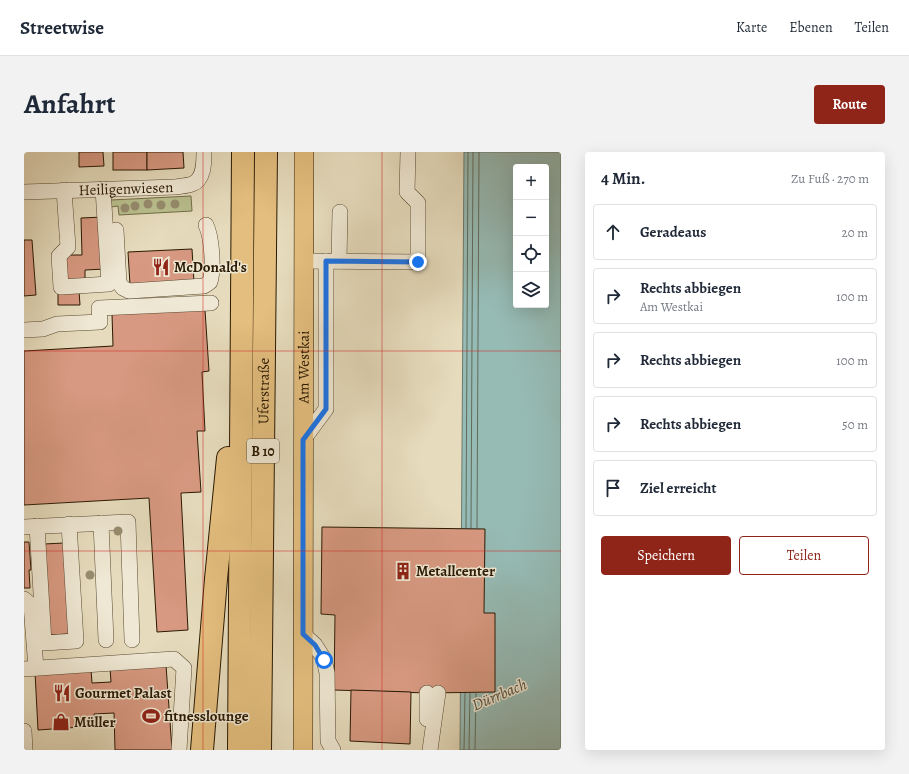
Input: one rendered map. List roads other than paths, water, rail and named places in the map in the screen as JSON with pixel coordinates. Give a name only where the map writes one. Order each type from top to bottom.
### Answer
[{"type":"highway","name":"Uferstraße","points":[[239,750],[243,152]]},
{"type":"highway","name":"Uferstraße","points":[[260,750],[266,152]]},
{"type":"highway","name":"B 10","points":[[202,750],[216,579],[230,445],[241,428]]},
{"type":"main road","name":"Am Westkai","points":[[303,750],[304,152]]},
{"type":"street","name":"Heiligenwiesen","points":[[24,192],[175,187],[192,184],[203,172],[204,152]]},
{"type":"street","points":[[303,261],[418,262],[418,203],[407,192],[408,152]]},
{"type":"street","points":[[64,190],[68,247],[59,256],[61,287],[109,284],[103,189]]},
{"type":"street","points":[[303,440],[326,409],[333,261],[340,212]]},
{"type":"street","points":[[116,230],[119,283],[123,288],[136,290],[204,286],[210,282],[212,275],[210,233],[206,225]]},
{"type":"street","points":[[24,330],[43,329],[57,324],[100,322],[99,308],[211,303]]},
{"type":"street","points":[[69,524],[76,642],[44,643],[31,526],[69,524],[128,522],[132,640]]},
{"type":"street","points":[[101,523],[106,640]]},
{"type":"street","points":[[24,599],[31,605],[30,668],[174,659],[184,668],[179,750]]},
{"type":"street","points":[[303,634],[315,645],[324,660],[327,673],[328,741],[333,750]]},
{"type":"street","points":[[426,750],[433,693],[430,750]]},
{"type":"street","points":[[24,731],[25,750]]},
{"type":"water","name":"Dürrbach","points":[[464,152],[561,152],[561,750],[460,750]]},
{"type":"place","name":"McDonald's","points":[[161,267]]},
{"type":"place","name":"Metallcenter","points":[[403,571]]},
{"type":"place","name":"Gourmet Palast","points":[[62,693]]},
{"type":"place","name":"fitnesslounge","points":[[151,716]]},
{"type":"place","name":"Müller","points":[[61,722]]}]
